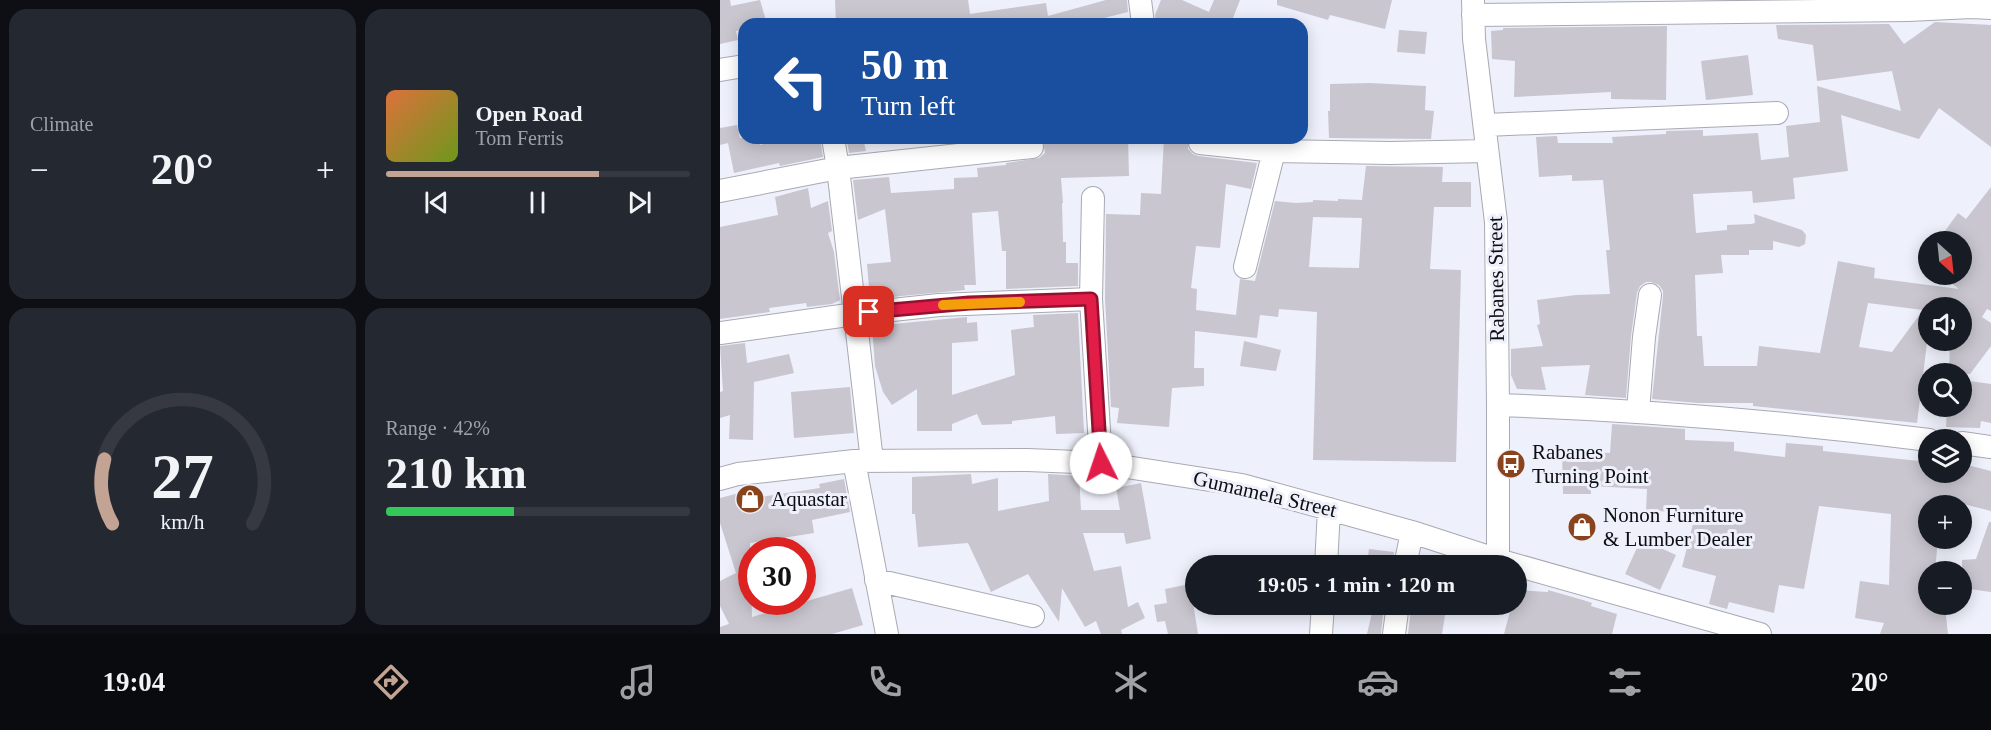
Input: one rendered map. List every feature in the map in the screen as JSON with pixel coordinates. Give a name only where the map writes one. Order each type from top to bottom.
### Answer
[{"type":"street","points":[[1140,0],[1142,18]]},
{"type":"street","points":[[1473,8],[1908,10],[1991,8]]},
{"type":"street","name":"Rabanes Street","points":[[1473,8],[1474,39],[1496,222],[1498,555]]},
{"type":"street","points":[[720,70],[738,67]]},
{"type":"street","points":[[1486,125],[1777,113]]},
{"type":"street","points":[[834,144],[855,314],[863,461],[876,580],[887,634]]},
{"type":"street","points":[[1209,144],[1274,151],[1390,153],[1487,151]]},
{"type":"street","points":[[720,191],[838,168],[1032,147]]},
{"type":"street","points":[[1245,267],[1274,151]]},
{"type":"street","points":[[1093,198],[1091,299],[1101,463]]},
{"type":"street","points":[[1638,411],[1650,295]]},
{"type":"street","points":[[720,333],[939,305],[1091,299]]},
{"type":"street","points":[[1498,405],[1638,411],[1841,429],[1918,439]]},
{"type":"street","points":[[1972,444],[1991,447]]},
{"type":"street","name":"Gumamela Street","points":[[720,478],[738,474],[863,461],[1028,460],[1101,463],[1242,485],[1412,532],[1483,555]]},
{"type":"street","points":[[1327,555],[1329,508]]},
{"type":"street","points":[[1407,555],[1412,532]]},
{"type":"street","name":"Gumamela Street","points":[[1527,568],[1760,634]]},
{"type":"street","points":[[876,580],[1033,616]]},
{"type":"street","points":[[1321,634],[1322,615]]},
{"type":"street","points":[[1394,634],[1397,615]]},
{"type":"building","points":[[720,0],[730,0],[731,6],[760,0],[765,18],[738,18],[738,31],[736,31],[738,40],[720,44]]},
{"type":"building","points":[[835,0],[968,0],[970,14],[1046,3],[1048,16],[1106,0],[1127,0],[1128,12],[1104,18],[836,18]]},
{"type":"building","points":[[1161,0],[1182,0],[1209,12],[1214,0],[1240,0],[1233,18],[1155,18]]},
{"type":"building","points":[[1277,0],[1392,0],[1385,29],[1330,15],[1328,20],[1277,5]]},
{"type":"building","points":[[1935,22],[1991,25],[1991,147],[1939,108],[1919,139],[1841,115],[1848,171],[1793,178],[1795,199],[1753,203],[1752,191],[1693,194],[1696,233],[1727,230],[1727,225],[1755,223],[1754,214],[1802,230],[1806,235],[1805,244],[1799,247],[1773,241],[1773,250],[1749,250],[1749,255],[1721,255],[1723,273],[1695,275],[1697,336],[1702,336],[1704,366],[1757,366],[1759,346],[1820,353],[1838,261],[1875,268],[1874,278],[1959,289],[1954,285],[1972,285],[1972,231],[1945,231],[1958,213],[1966,219],[1991,187],[1991,311],[1987,309],[1982,317],[1991,323],[1991,346],[1972,371],[1972,363],[1949,363],[1950,351],[1972,351],[1972,297],[1918,297],[1918,309],[1868,303],[1859,347],[1892,352],[1918,317],[1918,351],[1926,351],[1924,363],[1918,363],[1917,423],[1753,406],[1753,403],[1698,403],[1652,399],[1663,291],[1659,285],[1646,282],[1640,286],[1637,293],[1626,398],[1585,395],[1590,365],[1541,367],[1546,390],[1517,389],[1511,375],[1511,349],[1543,346],[1537,325],[1540,324],[1537,300],[1610,294],[1606,250],[1610,250],[1603,180],[1572,181],[1572,175],[1539,177],[1536,137],[1557,136],[1558,143],[1613,143],[1612,137],[1666,134],[1666,131],[1703,130],[1703,136],[1758,133],[1761,160],[1789,157],[1786,126],[1820,122],[1817,86],[1901,111],[1892,71],[1817,81],[1813,45],[1778,39],[1776,25],[1889,24],[1904,44]]},
{"type":"building","points":[[1667,26],[1666,100],[1611,99],[1611,92],[1514,97],[1515,61],[1492,59],[1491,31],[1503,30],[1503,28]]},
{"type":"building","points":[[1399,30],[1427,32],[1425,54],[1397,52]]},
{"type":"building","points":[[1748,55],[1753,95],[1706,100],[1701,61]]},
{"type":"building","points":[[1370,83],[1426,86],[1425,110],[1434,111],[1431,139],[1329,138],[1330,84]]},
{"type":"building","points":[[737,125],[738,144],[821,144],[823,157],[780,166],[779,163],[734,173],[728,143],[720,145],[720,128]]},
{"type":"building","points":[[848,144],[864,144],[866,151],[849,153]]},
{"type":"building","points":[[1044,144],[1128,144],[1129,176],[1061,178],[1066,263],[1078,263],[1078,286],[1006,289],[1006,251],[1002,251],[998,211],[972,213],[976,285],[964,285],[965,290],[870,299],[867,264],[891,262],[885,209],[858,220],[853,180],[889,177],[891,193],[954,189],[954,178],[978,177],[977,168],[1039,158],[1045,153]]},
{"type":"building","points":[[1164,144],[1188,144],[1188,149],[1198,156],[1257,163],[1251,189],[1226,184],[1220,248],[1196,246],[1191,288],[1197,289],[1196,310],[1236,315],[1240,279],[1255,281],[1275,201],[1295,203],[1313,202],[1313,200],[1362,200],[1366,166],[1443,167],[1442,182],[1471,182],[1471,207],[1434,207],[1430,269],[1461,270],[1456,462],[1313,460],[1317,312],[1279,309],[1278,317],[1260,315],[1257,338],[1195,331],[1194,368],[1204,368],[1204,386],[1172,388],[1169,427],[1117,423],[1119,408],[1111,407],[1105,299],[1106,214],[1140,215],[1141,193],[1161,194]],"holes":[[[1313,217],[1362,218],[1359,268],[1309,267]]]},
{"type":"building","points":[[808,188],[811,208],[828,201],[832,231],[828,233],[834,252],[840,300],[832,304],[807,307],[806,303],[769,308],[770,312],[720,319],[720,227],[778,215],[775,197]]},
{"type":"building","points":[[1078,313],[1084,433],[1056,434],[1055,416],[1012,421],[1012,424],[982,425],[977,414],[952,424],[952,431],[917,431],[917,389],[892,405],[883,392],[875,366],[872,326],[967,317],[967,323],[977,322],[978,341],[952,343],[952,395],[1015,375],[1011,330],[1034,327],[1033,315]]},
{"type":"building","points":[[1244,341],[1281,350],[1276,371],[1240,366]]},
{"type":"building","points":[[745,343],[747,363],[789,354],[794,373],[754,382],[753,440],[729,439],[730,415],[720,418],[720,392],[723,391],[720,346]]},
{"type":"building","points":[[1972,381],[1991,384],[1991,423],[1981,421],[1980,428],[1946,427],[1946,417],[1972,417]]},
{"type":"building","points":[[850,387],[854,433],[794,438],[791,392]]},
{"type":"building","points":[[1612,424],[1685,429],[1685,440],[1734,442],[1734,451],[1785,457],[1786,443],[1823,446],[1823,451],[1918,461],[1918,483],[1972,483],[1972,466],[1991,471],[1991,511],[1972,506],[1972,495],[1918,495],[1918,549],[1937,549],[1936,561],[1918,561],[1918,615],[1946,615],[1948,634],[1880,634],[1884,623],[1855,618],[1860,581],[1889,585],[1891,514],[1819,506],[1804,589],[1779,585],[1774,613],[1729,602],[1727,609],[1709,604],[1716,576],[1682,567],[1696,512],[1646,511],[1647,489],[1591,486],[1591,494],[1563,494],[1562,450],[1610,453]]},
{"type":"building","points":[[971,474],[972,484],[998,478],[998,511],[1049,501],[1048,474],[1079,476],[1081,510],[1120,510],[1116,488],[1141,483],[1151,539],[1126,544],[1124,533],[1083,533],[1094,571],[1121,566],[1128,607],[1138,602],[1145,618],[1121,630],[1122,634],[1101,634],[1096,621],[1085,627],[1062,588],[1059,622],[1028,574],[991,592],[968,543],[918,547],[915,514],[912,514],[912,477]]},
{"type":"building","points":[[844,479],[850,512],[812,520],[814,533],[788,537],[738,537],[738,615],[752,615],[752,617],[816,615],[816,598],[852,588],[863,625],[832,634],[720,634],[720,627],[729,624],[720,606],[720,581],[736,573],[720,523],[720,498],[751,490],[754,498],[820,488],[819,484]]},
{"type":"building","points":[[1989,522],[1991,522],[1991,592],[1972,589],[1972,561],[1962,560],[1976,559]]},
{"type":"building","points":[[1641,539],[1676,555],[1660,590],[1625,574]]},
{"type":"building","points":[[1369,549],[1394,552],[1394,555],[1368,555]]},
{"type":"building","points":[[1185,585],[1185,615],[1195,615],[1198,634],[1168,634],[1165,621],[1157,622],[1154,605],[1167,603],[1165,589]]},
{"type":"building","points":[[1548,590],[1592,603],[1591,606],[1617,614],[1612,634],[1504,634],[1509,615],[1527,615],[1527,591],[1548,592]]},
{"type":"building","points":[[1371,615],[1383,615],[1381,634],[1367,634]]},
{"type":"building","points":[[1410,615],[1445,615],[1442,634],[1408,634]]},
{"type":"slow traffic","points":[[943,305],[1020,302]]},
{"type":"place","name":"Rabanes Turning Point","points":[[1511,464]]},
{"type":"place","name":"Aquastar","points":[[750,499]]},
{"type":"place","name":"Nonon Furniture & Lumber Dealer","points":[[1582,527]]},
{"type":"route","points":[[869,312],[969,303],[1091,299],[1101,463]]}]
